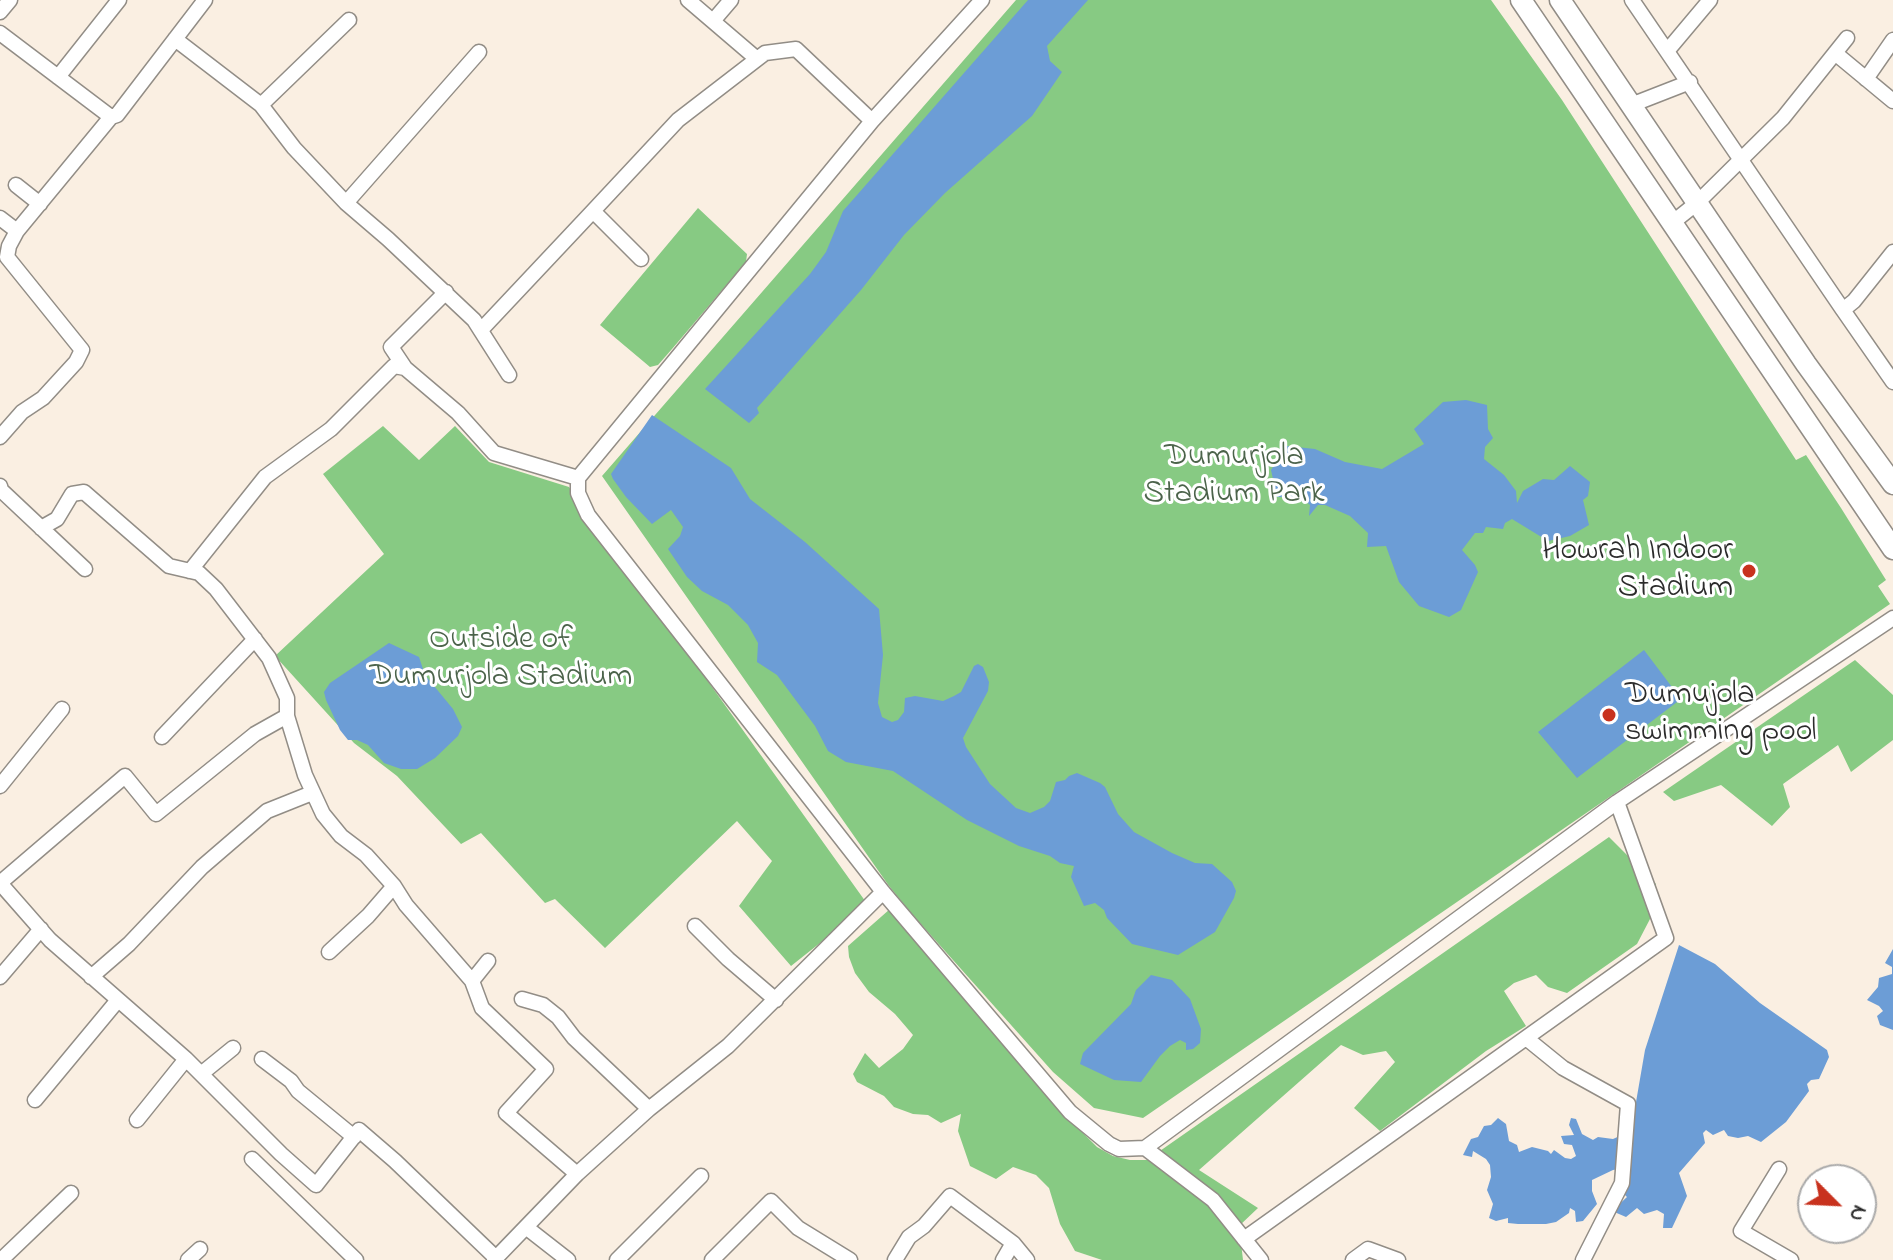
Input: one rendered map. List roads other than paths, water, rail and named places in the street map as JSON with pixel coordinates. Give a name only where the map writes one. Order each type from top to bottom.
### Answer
[{"type":"main road","points":[[1521,0],[1893,549]]},
{"type":"main road","points":[[1560,0],[1806,364],[1893,484]]},
{"type":"street","points":[[0,12],[10,0]]},
{"type":"street","points":[[58,77],[119,0]]},
{"type":"street","points":[[0,437],[22,412],[43,398],[76,362],[82,350],[7,257],[9,246],[17,231],[111,117],[117,115],[205,0]]},
{"type":"street","points":[[688,0],[757,59]]},
{"type":"street","points":[[713,21],[731,0]]},
{"type":"street","points":[[982,0],[872,121],[578,478],[578,493],[588,515],[883,892],[1070,1112],[1119,1149],[1145,1148],[1617,802],[1893,618]]},
{"type":"street","points":[[1632,0],[1893,382]]},
{"type":"street","points":[[1668,50],[1710,0]]},
{"type":"street","points":[[261,105],[349,20]]},
{"type":"street","points":[[0,33],[111,117]]},
{"type":"street","points":[[1672,223],[1697,203],[1783,118],[1847,38]]},
{"type":"street","points":[[175,39],[261,105],[294,148],[346,203],[446,292],[481,330],[509,375]]},
{"type":"street","points":[[1866,79],[1893,40]]},
{"type":"street","points":[[481,330],[678,120],[765,53],[796,49],[872,121]]},
{"type":"street","points":[[346,203],[479,52]]},
{"type":"street","points":[[1835,53],[1893,101]]},
{"type":"street","points":[[1631,105],[1690,82]]},
{"type":"street","points":[[16,185],[40,204]]},
{"type":"street","points":[[593,211],[641,259]]},
{"type":"street","points":[[0,218],[17,231]]},
{"type":"street","points":[[1843,310],[1854,301],[1893,252]]},
{"type":"street","points":[[446,292],[391,347],[405,368],[458,413],[494,453],[578,478]]},
{"type":"street","points":[[190,571],[265,477],[331,429],[394,366],[405,368]]},
{"type":"street","points":[[0,486],[85,569]]},
{"type":"street","points":[[41,528],[57,519],[72,494],[84,492],[169,566],[199,573],[216,589],[269,658],[287,698],[287,716],[312,793],[323,814],[341,836],[366,855],[394,886],[406,905],[472,981],[482,1008],[546,1069],[506,1113],[577,1174]]},
{"type":"street","points":[[162,737],[255,639]]},
{"type":"street","points":[[0,786],[62,709]]},
{"type":"street","points":[[287,716],[255,734],[156,814],[125,776],[0,883],[41,929],[91,977],[186,1059],[316,1185],[359,1130],[495,1259],[577,1174],[649,1109],[728,1046],[883,892]]},
{"type":"street","points":[[91,977],[129,944],[202,867],[267,811],[312,793]]},
{"type":"street","points":[[1244,1239],[1666,938],[1617,802]]},
{"type":"street","points":[[329,952],[368,916],[394,886]]},
{"type":"street","points":[[695,926],[776,1000]]},
{"type":"street","points":[[0,977],[41,929]]},
{"type":"street","points":[[472,981],[488,961]]},
{"type":"street","points":[[522,999],[543,1005],[558,1017],[574,1038],[649,1109]]},
{"type":"street","points":[[35,1100],[118,1000]]},
{"type":"street","points":[[1526,1038],[1563,1068],[1628,1104],[1622,1183],[1583,1260]]},
{"type":"street","points":[[201,1074],[233,1048]]},
{"type":"street","points":[[137,1120],[186,1059]]},
{"type":"street","points":[[262,1059],[354,1137]]},
{"type":"street","points":[[1145,1148],[1213,1200],[1261,1260]]},
{"type":"street","points":[[252,1159],[356,1260]]},
{"type":"street","points":[[1779,1169],[1741,1231],[1791,1260]]},
{"type":"street","points":[[617,1260],[701,1176]]},
{"type":"street","points":[[1,1260],[71,1193]]},
{"type":"street","points":[[895,1260],[909,1237],[924,1226],[950,1196],[1013,1243],[1027,1260]]},
{"type":"street","points":[[712,1260],[771,1201],[798,1228],[850,1260]]},
{"type":"street","points":[[527,1228],[568,1260]]},
{"type":"street","points":[[1003,1260],[1013,1243]]},
{"type":"street","points":[[188,1260],[200,1249]]},
{"type":"street","points":[[1353,1260],[1368,1249],[1398,1260]]},
{"type":"water","points":[[1028,0],[1088,0],[1047,46],[1050,61],[1062,72],[1032,116],[945,193],[904,235],[861,290],[757,408],[759,413],[749,423],[705,389],[810,274],[826,252],[843,211]]},
{"type":"water","points":[[1466,400],[1487,405],[1488,429],[1493,438],[1485,447],[1484,459],[1504,475],[1516,491],[1517,503],[1523,491],[1543,479],[1554,480],[1570,466],[1590,482],[1588,496],[1583,500],[1589,525],[1570,536],[1548,541],[1512,519],[1505,523],[1503,529],[1486,527],[1483,533],[1475,533],[1462,550],[1478,572],[1461,610],[1449,617],[1419,606],[1399,582],[1386,546],[1367,547],[1368,533],[1350,516],[1318,505],[1309,516],[1310,505],[1301,497],[1277,497],[1271,470],[1287,446],[1315,449],[1345,462],[1382,469],[1424,444],[1414,429],[1443,402]]},
{"type":"water","points":[[652,415],[731,468],[750,499],[805,542],[879,609],[883,655],[878,703],[882,717],[892,722],[898,720],[904,712],[905,698],[915,696],[943,701],[954,696],[961,692],[974,666],[978,664],[983,667],[989,682],[988,691],[963,738],[990,784],[1016,808],[1030,813],[1044,807],[1050,801],[1056,782],[1069,776],[1077,773],[1100,783],[1118,814],[1134,832],[1195,863],[1212,864],[1232,882],[1236,891],[1234,898],[1215,932],[1178,955],[1132,944],[1107,918],[1104,910],[1095,903],[1084,906],[1071,877],[1074,866],[1019,846],[967,820],[893,771],[846,762],[828,751],[815,726],[777,675],[757,662],[758,643],[748,625],[728,605],[702,591],[687,577],[668,549],[680,536],[683,527],[671,510],[652,524],[613,479],[611,474]]},
{"type":"water","points":[[389,643],[419,657],[425,675],[453,709],[462,727],[458,736],[435,758],[417,769],[401,769],[384,763],[368,745],[348,740],[340,730],[324,692],[330,683]]},
{"type":"water","name":"Dumujola swimming pool","points":[[1644,650],[1681,699],[1577,778],[1538,732]]},
{"type":"water","points":[[1679,945],[1715,964],[1760,1003],[1827,1050],[1829,1057],[1819,1079],[1807,1084],[1809,1091],[1786,1122],[1761,1142],[1748,1136],[1728,1136],[1724,1130],[1713,1135],[1706,1130],[1703,1133],[1705,1143],[1679,1173],[1687,1196],[1672,1228],[1663,1228],[1664,1214],[1657,1210],[1644,1214],[1637,1208],[1626,1217],[1612,1211],[1627,1197],[1624,1194],[1625,1168],[1592,1180],[1597,1204],[1583,1221],[1576,1222],[1575,1211],[1570,1208],[1569,1213],[1556,1222],[1546,1224],[1508,1223],[1508,1218],[1496,1221],[1489,1218],[1493,1204],[1487,1190],[1491,1177],[1490,1165],[1473,1151],[1472,1157],[1463,1155],[1471,1139],[1478,1137],[1484,1126],[1491,1125],[1498,1118],[1506,1124],[1509,1141],[1517,1145],[1519,1152],[1532,1147],[1551,1154],[1554,1150],[1571,1159],[1576,1156],[1572,1145],[1564,1144],[1561,1136],[1574,1135],[1569,1125],[1571,1118],[1576,1119],[1582,1134],[1593,1140],[1598,1137],[1613,1139],[1631,1131],[1645,1050]]},
{"type":"water","points":[[1893,949],[1893,1030],[1880,1025],[1877,1016],[1883,1011],[1867,1000],[1878,987],[1879,978],[1892,974],[1892,967],[1885,963]]},
{"type":"water","points":[[1151,975],[1172,980],[1190,999],[1201,1029],[1200,1043],[1186,1050],[1186,1043],[1180,1040],[1170,1046],[1141,1082],[1114,1080],[1080,1064],[1083,1053],[1131,1004],[1136,990]]},
{"type":"place","name":"Howrah Indoor Stadium","points":[[1749,571]]},
{"type":"place","name":"Dumujola swimming pool","points":[[1609,715]]},
{"type":"park label","name":"Dumurjola Stadium Park","points":[[1234,478]]},
{"type":"park label","name":"Outside of Dumurjola Stadium","points":[[501,660]]}]
